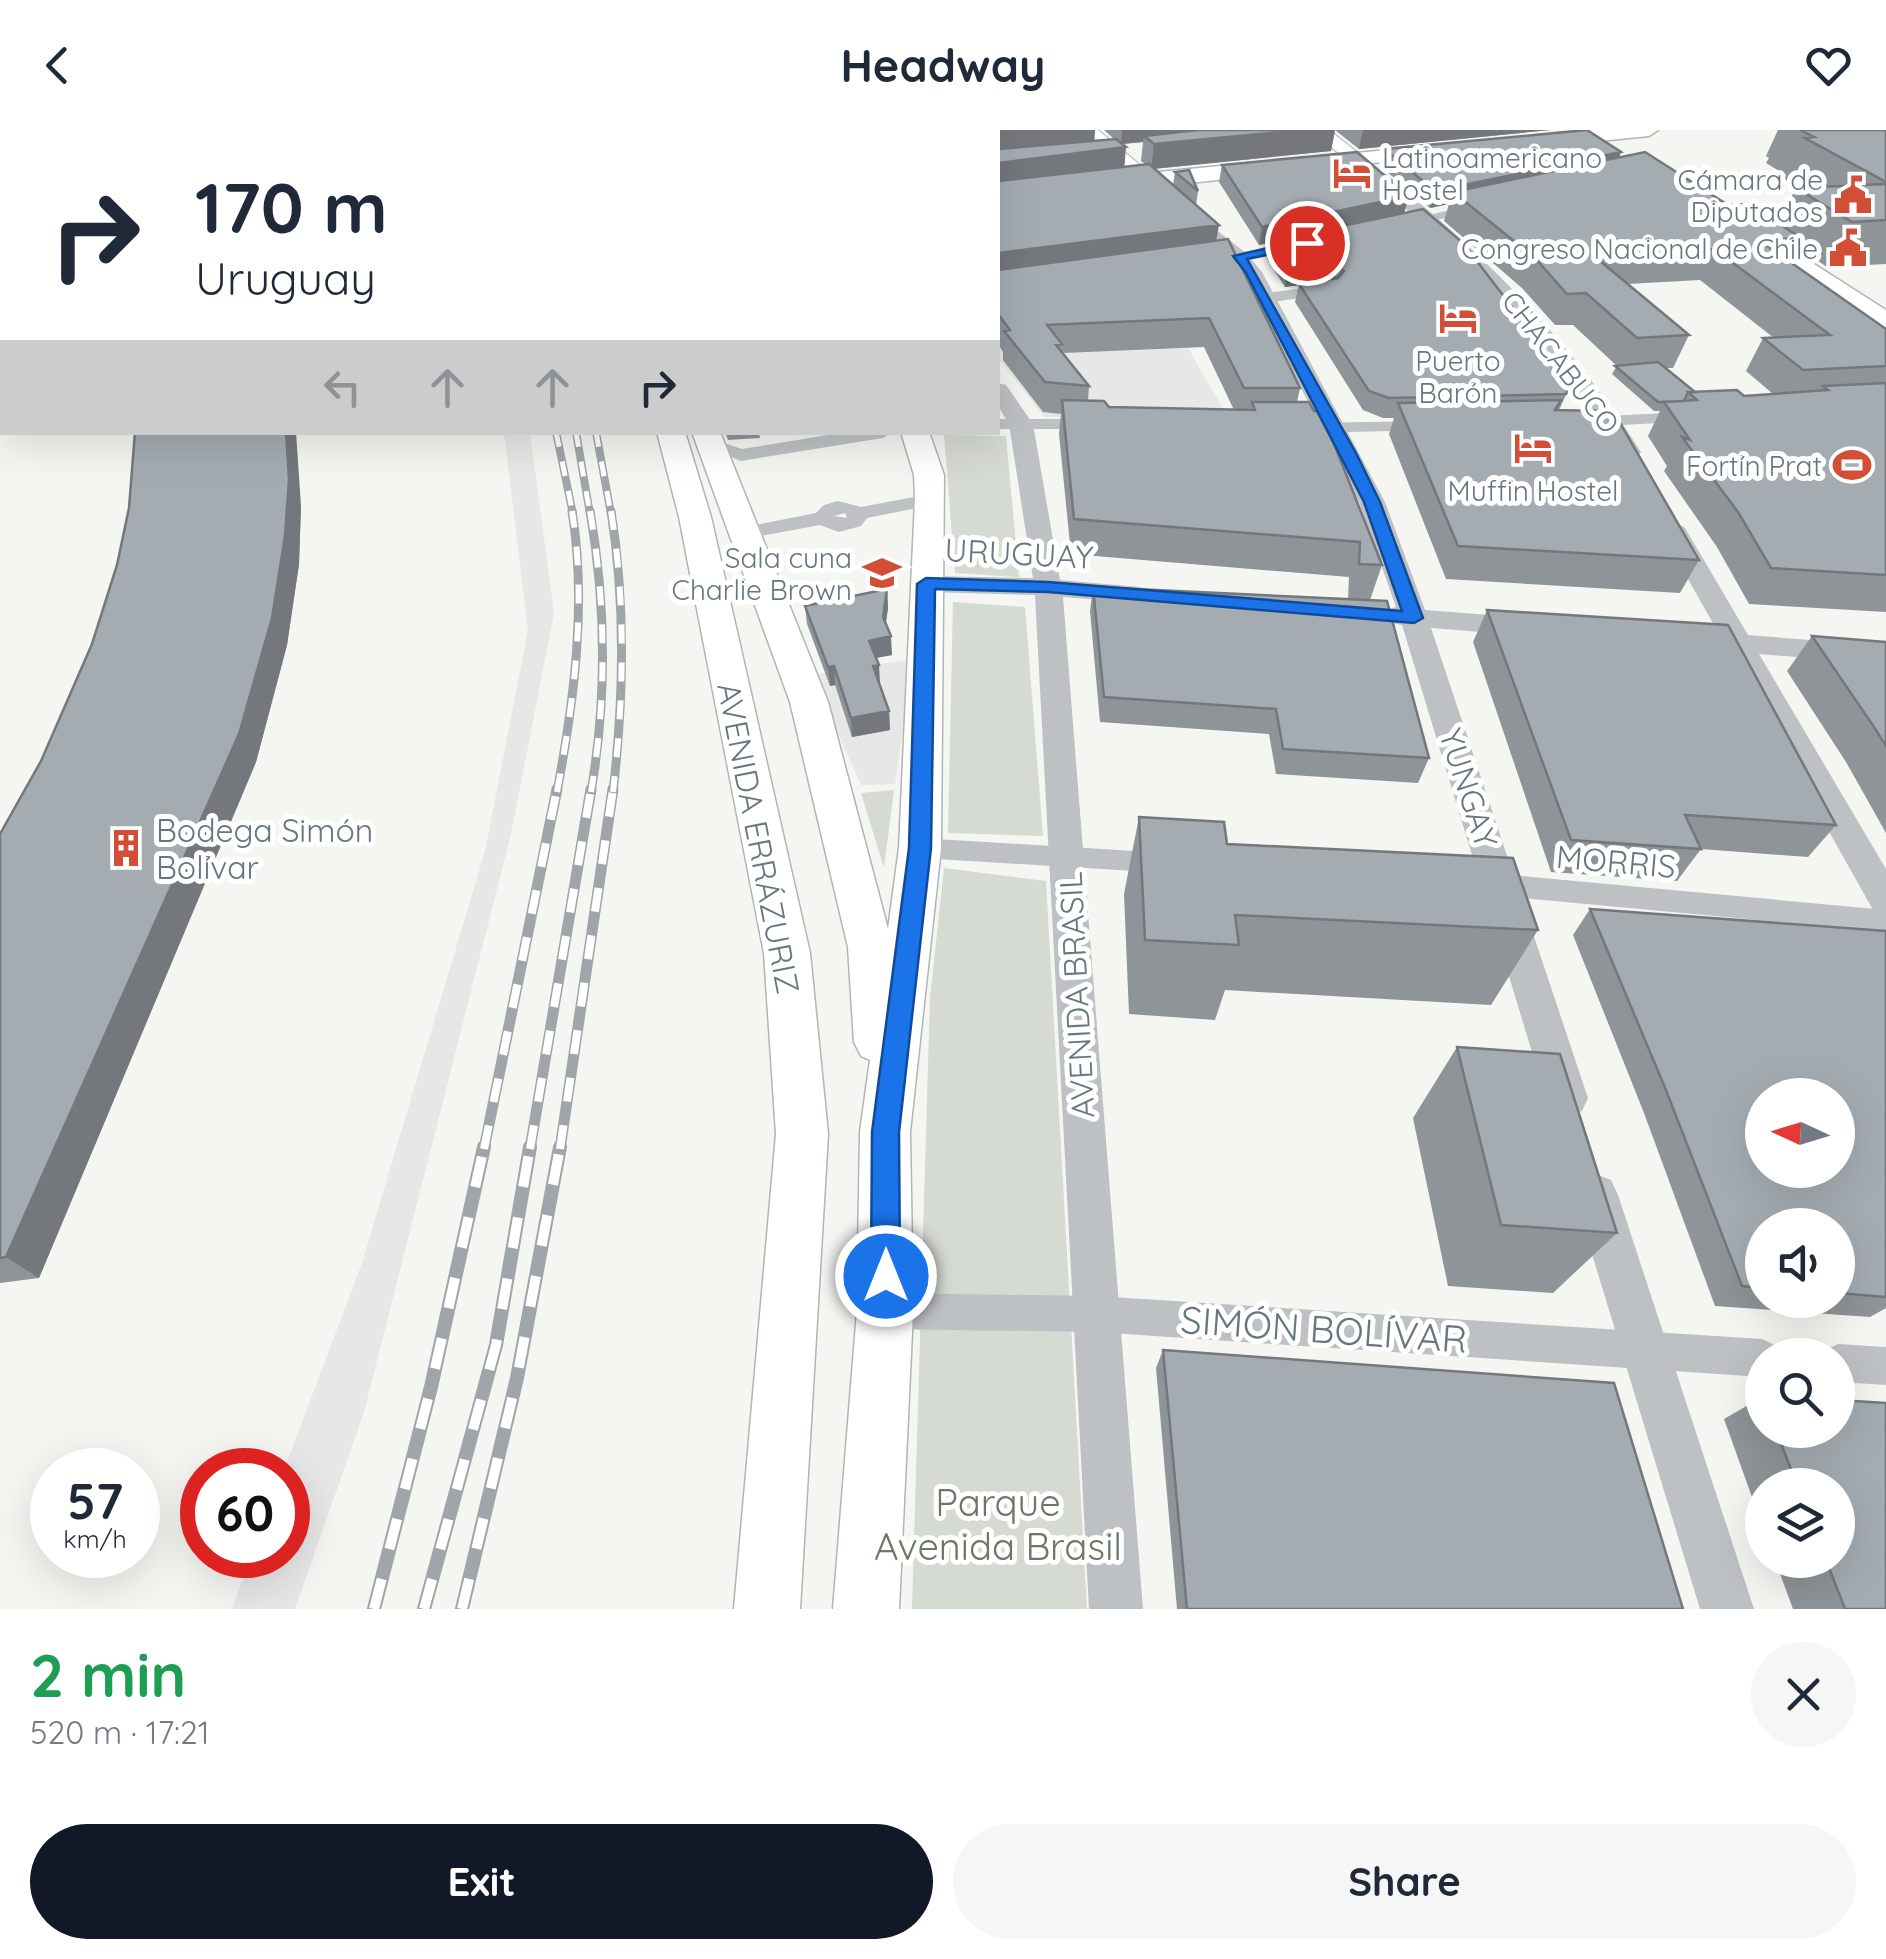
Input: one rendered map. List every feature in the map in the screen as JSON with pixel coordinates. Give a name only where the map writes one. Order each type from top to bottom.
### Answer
[{"type":"main road","name":"YUNGAY","points":[[1088,130],[1148,178]]},
{"type":"main road","points":[[1515,144],[1601,132],[1650,130]]},
{"type":"main road","points":[[1301,165],[1312,155],[1295,141],[1322,132],[1354,132]]},
{"type":"main road","name":"CHACABUCO","points":[[1322,132],[1358,160]]},
{"type":"main road","points":[[1601,132],[1631,152]]},
{"type":"main road","points":[[1000,187],[1148,178],[1461,149]]},
{"type":"main road","points":[[1079,157],[1148,151]]},
{"type":"main road","points":[[1000,198],[1131,184],[1148,178]]},
{"type":"main road","points":[[1720,211],[1886,321]]},
{"type":"main road","points":[[648,435],[738,721]]},
{"type":"main road","name":"AVENIDA ERRÁZURIZ","points":[[671,435],[695,517],[787,953],[802,1134],[767,1609]]},
{"type":"main road","points":[[885,1132],[920,848],[930,500],[929,475],[916,435]]},
{"type":"main road","points":[[720,451],[744,533],[810,702],[870,946],[885,1132],[886,1311],[866,1609]]},
{"type":"street","name":"CHACABUCO","points":[[1358,160],[1513,295],[1611,422],[1639,469]]},
{"type":"street","name":"YUNGAY","points":[[1148,178],[1240,256],[1336,428],[1372,502],[1414,618],[1481,884],[1584,1154],[1728,1609]]},
{"type":"street","points":[[1389,226],[1504,202]]},
{"type":"street","points":[[1201,262],[1314,242]]},
{"type":"street","points":[[1266,298],[1328,290]]},
{"type":"street","name":"AVENIDA BRASIL","points":[[1000,396],[1048,587],[1116,1609]]},
{"type":"street","points":[[1572,423],[1707,416]]},
{"type":"street","points":[[1010,424],[1108,424]]},
{"type":"street","points":[[1296,428],[1454,425]]},
{"type":"street","points":[[720,451],[857,435]]},
{"type":"street","points":[[744,533],[822,518],[828,524],[844,526],[854,522],[857,514],[930,500]]},
{"type":"street","points":[[1658,502],[1886,900]]},
{"type":"street","name":"URUGUAY","points":[[926,584],[1048,587],[1160,597]]},
{"type":"street","points":[[1374,615],[1549,628]]},
{"type":"street","points":[[1664,638],[1886,655]]},
{"type":"street","points":[[920,848],[1193,864]]},
{"type":"street","name":"MORRIS","points":[[1481,884],[1886,920]]},
{"type":"street","name":"SIMÓN BOLÍVAR","points":[[886,1311],[1096,1314],[1745,1357]]},
{"type":"street","points":[[1855,1364],[1886,1366]]},
{"type":"shaded area","points":[[1000,301],[1188,348],[1229,419],[1044,417],[1000,361]]},
{"type":"shaded area","points":[[504,435],[530,435],[554,613],[511,834],[364,1412],[310,1566],[310,1448],[292,1448],[362,1263],[485,851],[528,630]]},
{"type":"shaded area","points":[[913,659],[895,784],[861,785],[812,675]]},
{"type":"shaded area","points":[[243,1578],[306,1578],[295,1609],[232,1609]]},
{"type":"green space","points":[[944,435],[1006,436],[1019,577],[955,573]]},
{"type":"green space","points":[[953,602],[1025,607],[1043,836],[948,833]]},
{"type":"green space","points":[[894,790],[884,868],[861,793]]},
{"type":"green space","name":"Parque Avenida Brasil","points":[[944,868],[1046,881],[1087,1609],[912,1609],[930,998]]},
{"type":"building","points":[[1198,130],[1302,130],[1154,144],[1144,136]]},
{"type":"building","points":[[1587,130],[1621,152],[1435,191],[1384,149]]},
{"type":"building","points":[[1800,130],[1886,130],[1886,182],[1805,138],[1814,137]]},
{"type":"building","points":[[1116,139],[1126,147],[1000,163],[1000,149]]},
{"type":"building","points":[[1357,152],[1409,196],[1262,227],[1222,165]]},
{"type":"building","points":[[1645,152],[1728,205],[1748,204],[1801,238],[1782,239],[1789,244],[1766,245],[1886,329],[1886,366],[1803,370],[1763,338],[1830,335],[1714,249],[1594,256],[1689,335],[1637,338],[1586,293],[1567,294],[1534,257],[1453,192]]},
{"type":"building","points":[[1149,164],[1219,225],[1000,253],[1000,181]]},
{"type":"building","points":[[1189,170],[1198,191],[1175,172]]},
{"type":"building","points":[[1886,184],[1886,220],[1852,222],[1796,188]]},
{"type":"building","points":[[1423,209],[1463,243],[1571,384],[1566,394],[1389,398],[1369,391],[1299,284],[1338,278],[1344,271],[1332,263],[1289,268],[1271,241]]},
{"type":"building","points":[[1228,239],[1300,388],[1244,388],[1209,318],[1047,325],[1062,344],[1056,345],[1089,386],[1045,382],[1004,331],[1010,330],[1000,317],[1000,270]]},
{"type":"building","points":[[1658,362],[1695,392],[1688,392],[1684,401],[1658,402],[1615,366]]},
{"type":"building","points":[[1886,383],[1886,575],[1771,568],[1738,512],[1682,437],[1690,440],[1664,402],[1697,400],[1688,392],[1737,390],[1744,396]]},
{"type":"building","points":[[1062,400],[1104,401],[1109,407],[1255,410],[1252,402],[1309,402],[1314,411],[1321,411],[1382,565],[1359,564],[1360,542],[1074,519]]},
{"type":"building","points":[[1561,400],[1555,410],[1602,411],[1616,416],[1699,560],[1458,546],[1398,403]]},
{"type":"building","name":"Bodega Simón Bolívar","points":[[135,435],[286,435],[289,479],[285,536],[272,618],[239,734],[6,1257],[0,1258],[0,834],[41,761],[92,644],[117,565],[129,508]]},
{"type":"building","points":[[1093,587],[1387,601],[1429,758],[1283,749],[1276,709],[1104,697]]},
{"type":"building","points":[[887,589],[883,617],[891,636],[869,641],[879,665],[873,666],[889,711],[851,718],[834,666],[828,667],[805,606]]},
{"type":"building","points":[[1487,610],[1728,625],[1836,825],[1685,815],[1701,849],[1571,840]]},
{"type":"building","points":[[1812,636],[1886,642],[1886,746],[1874,727]]},
{"type":"building","points":[[1139,817],[1224,822],[1227,844],[1513,858],[1538,930],[1235,915],[1239,945],[1145,940]]},
{"type":"building","points":[[1590,909],[1886,931],[1886,1297],[1855,1294],[1855,1208],[1745,1208],[1745,1286]]},
{"type":"building","points":[[1457,1047],[1560,1054],[1617,1233],[1501,1225]]},
{"type":"building","points":[[1163,1350],[1614,1383],[1683,1609],[1187,1609]]},
{"type":"building","points":[[1855,1401],[1886,1403],[1886,1609],[1845,1609],[1833,1578],[1855,1578],[1855,1468],[1791,1468],[1783,1448],[1855,1448]]},
{"type":"railway","points":[[557,435],[573,514]]},
{"type":"railway","points":[[577,435],[590,514]]},
{"type":"railway","points":[[597,435],[611,514]]},
{"type":"railway","points":[[557,792],[569,723],[578,616],[572,511]]},
{"type":"railway","points":[[590,511],[603,651],[600,722],[591,792]]},
{"type":"railway","points":[[611,511],[622,651],[613,792]]},
{"type":"railway","points":[[484,1149],[557,789]]},
{"type":"railway","points":[[530,1149],[591,789]]},
{"type":"railway","points":[[560,1149],[613,789]]},
{"type":"railway","points":[[374,1609],[431,1387],[484,1147]]},
{"type":"railway","points":[[424,1609],[496,1345],[530,1147]]},
{"type":"railway","points":[[462,1609],[517,1378],[560,1147]]},
{"type":"place","name":"Latinoamericano Hostel","points":[[1352,173]]},
{"type":"place","name":"Cámara de Diputados","points":[[1853,195]]},
{"type":"place","name":"Congreso Nacional de Chile","points":[[1848,248]]},
{"type":"place","name":"Puerto Barón","points":[[1458,318]]},
{"type":"place","name":"Muffin Hostel","points":[[1533,448]]},
{"type":"place","name":"Fortín Prat","points":[[1852,465]]},
{"type":"place","name":"Sala cuna Charlie Brown","points":[[882,573]]},
{"type":"place","name":"Bodega Simón Bolívar","points":[[126,848]]},
{"type":"route","points":[[886,1276],[885,1132],[920,848],[926,584],[1048,587],[1414,618],[1372,502],[1336,428],[1240,256],[1307,243]]}]
